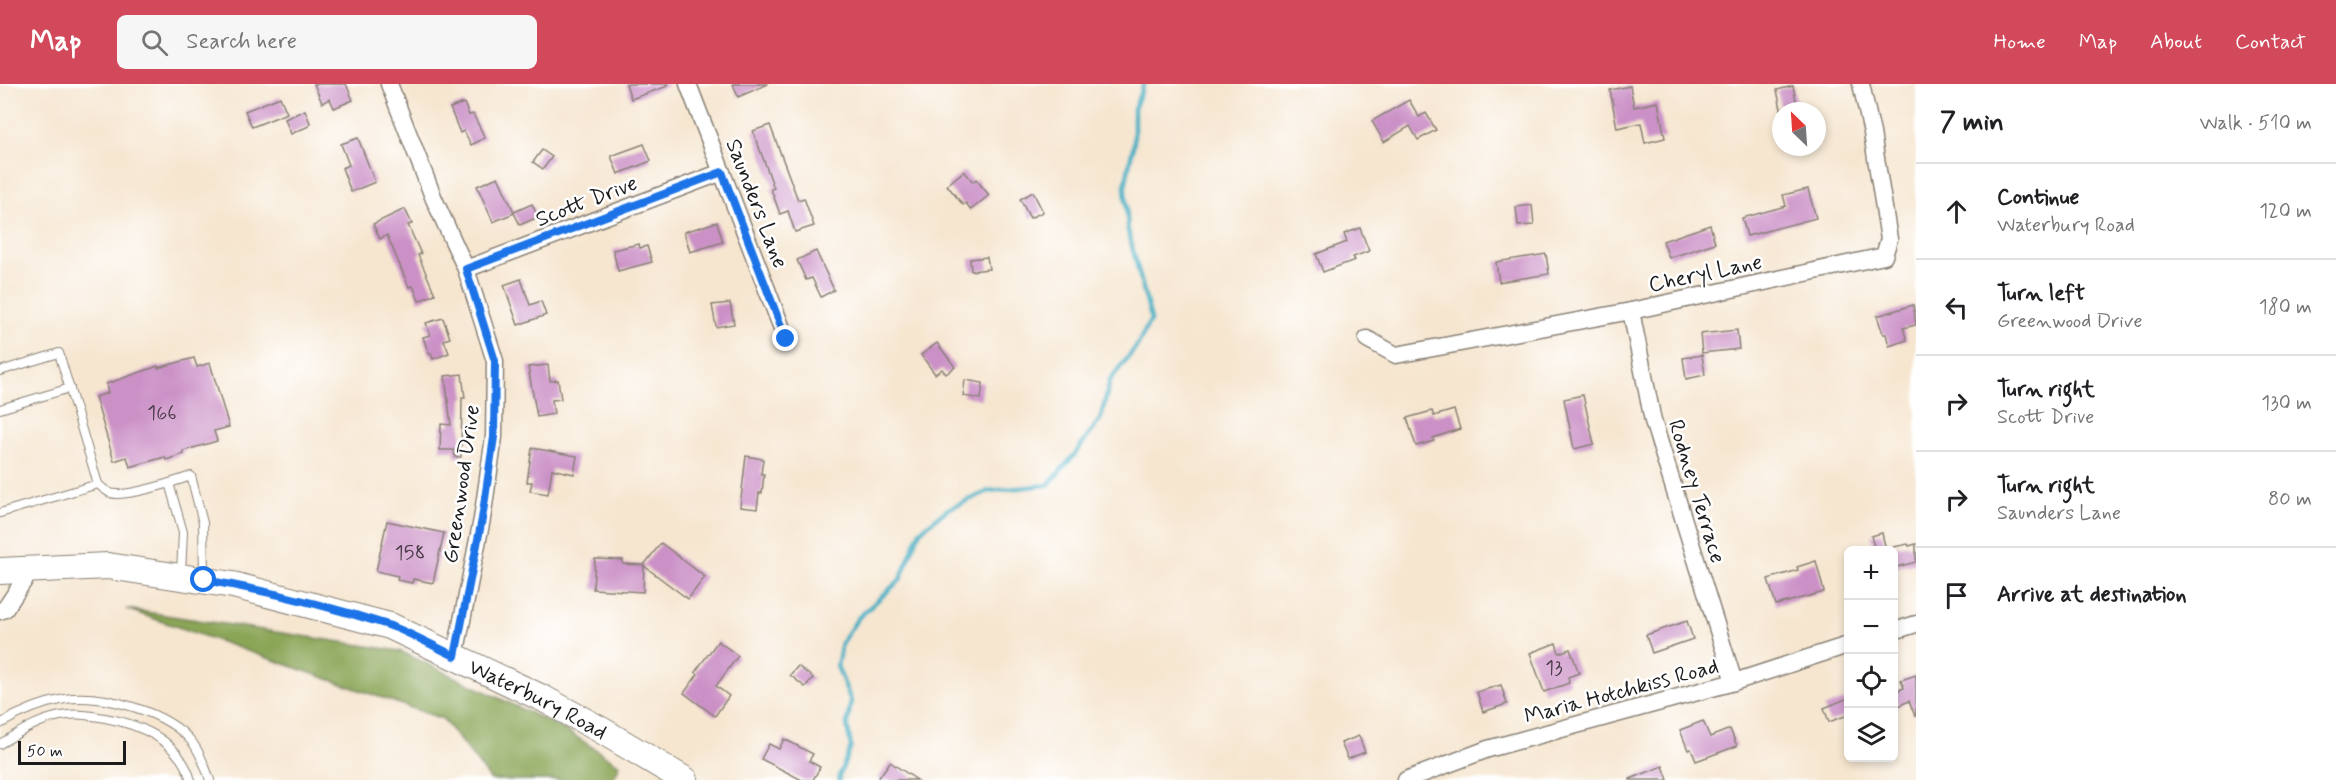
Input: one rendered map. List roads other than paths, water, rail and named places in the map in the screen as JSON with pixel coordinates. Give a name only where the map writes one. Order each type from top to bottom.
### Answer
[{"type":"main road","name":"Waterbury Road","points":[[0,571],[108,566],[233,585],[390,626],[592,725],[685,780]]},
{"type":"street","name":"Greenwood Drive","points":[[389,84],[466,269],[495,361],[494,437],[482,519],[455,656]]},
{"type":"street","name":"Saunders Lane","points":[[688,84],[786,339]]},
{"type":"street","name":"Cheryl Lane","points":[[1367,339],[1396,355],[1631,311],[1884,256],[1888,239],[1872,133],[1861,84]]},
{"type":"street","name":"Scott Drive","points":[[466,269],[722,172]]},
{"type":"street","name":"Rodney Terrace","points":[[1631,311],[1653,421],[1734,682]]},
{"type":"street","points":[[0,611],[5,609],[30,570]]},
{"type":"street","points":[[1898,629],[1916,624]]},
{"type":"street","name":"Maria Hotchkiss Road","points":[[1406,780],[1488,749],[1734,682],[1844,646]]},
{"type":"lane","points":[[0,371],[59,353],[98,484],[109,492],[122,494],[191,476],[203,522],[192,579]]},
{"type":"lane","points":[[0,410],[70,388]]},
{"type":"lane","points":[[169,483],[183,532],[192,579]]},
{"type":"lane","points":[[0,513],[98,484]]},
{"type":"lane","points":[[0,724],[38,706],[65,699],[89,698],[119,704],[171,724],[192,742],[203,760],[210,780]]},
{"type":"lane","points":[[142,729],[147,713]]},
{"type":"lane","points":[[0,744],[43,721],[68,714],[90,715],[150,731],[173,748],[184,762],[191,780]]},
{"type":"lane","points":[[10,718],[19,733]]},
{"type":"waterway","points":[[839,780],[851,747],[847,724],[851,701],[837,666],[842,642],[858,618],[900,580],[920,531],[948,509],[989,491],[1048,485],[1075,454],[1101,418],[1110,380],[1137,346],[1151,319],[1128,231],[1125,186],[1134,142],[1134,109],[1144,84]]}]
